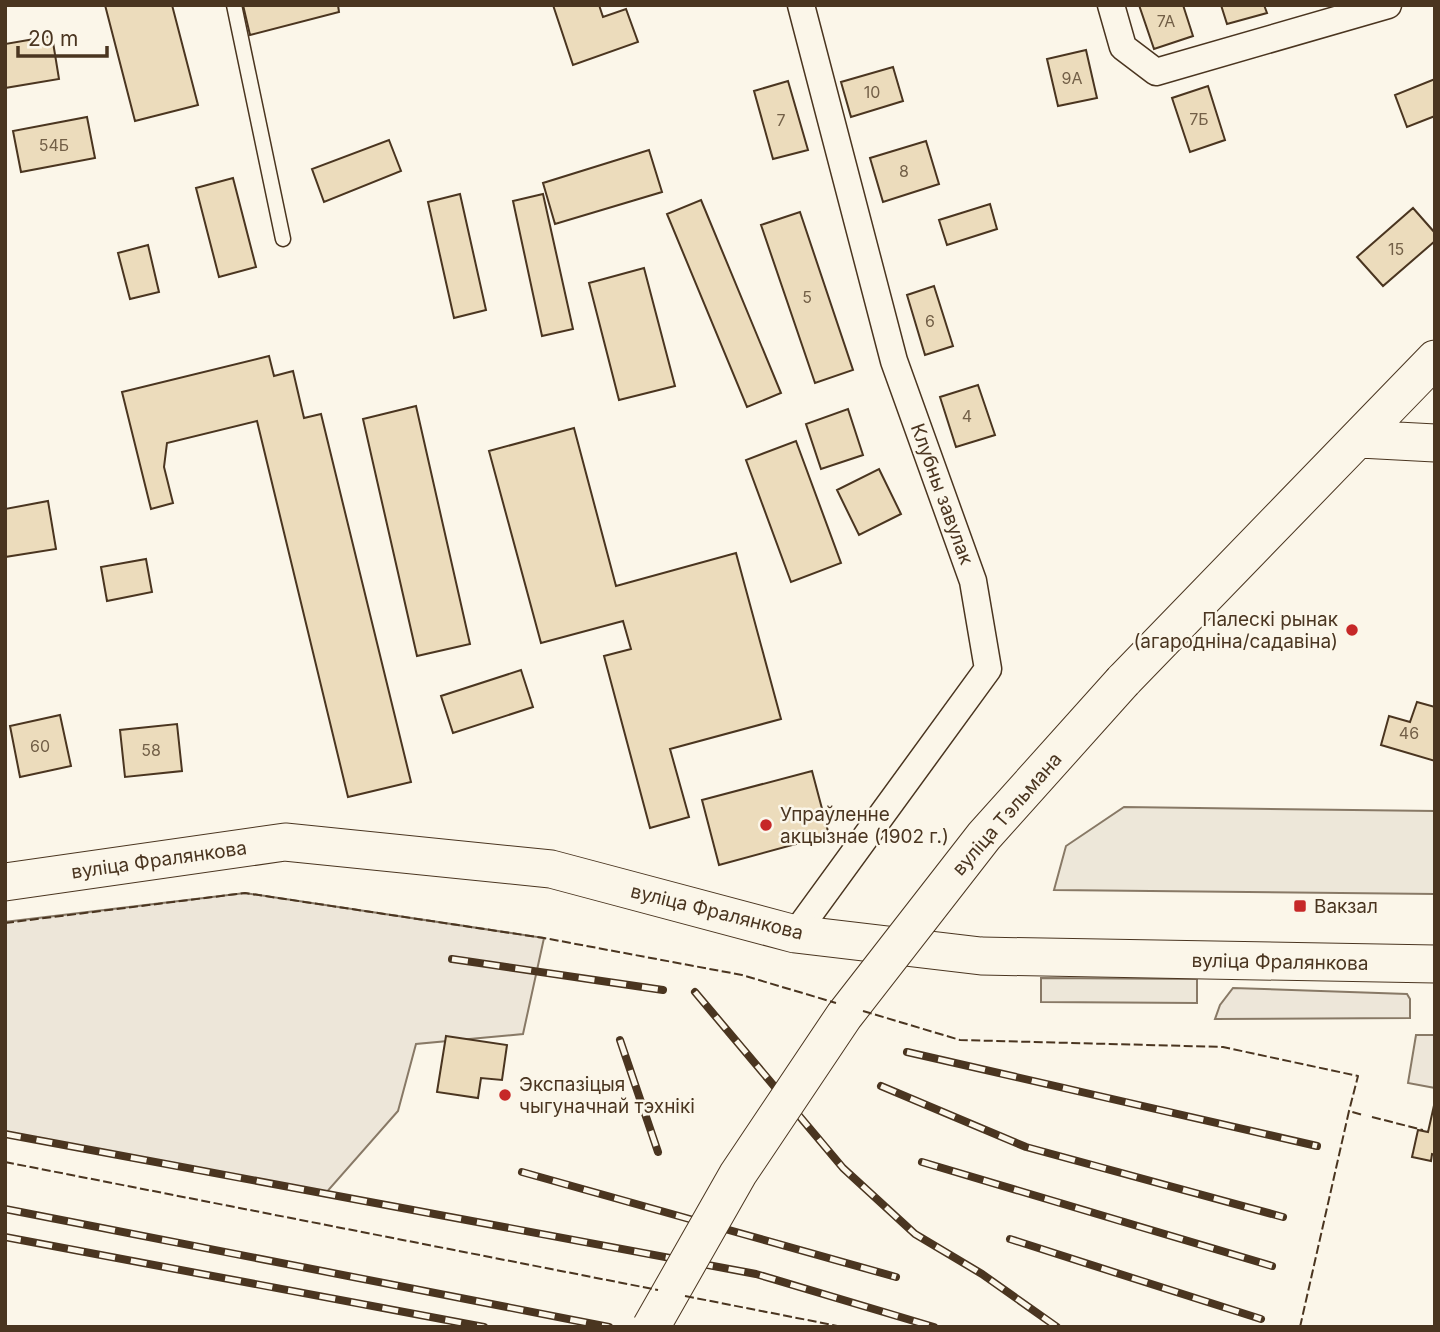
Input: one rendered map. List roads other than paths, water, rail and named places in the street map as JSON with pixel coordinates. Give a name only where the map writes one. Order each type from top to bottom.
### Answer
[{"type":"street","name":"Клубны завулак","points":[[795,934],[988,669],[973,582],[894,361],[801,5]]},
{"type":"street","points":[[1111,5],[1124,47],[1156,72],[1388,5]]},
{"type":"street","name":"вуліца Тэльмана","points":[[651,1327],[738,1174],[844,1016],[976,846],[1123,681],[1435,359]]},
{"type":"street","points":[[1354,444],[1435,443]]},
{"type":"street","name":"вуліца Фралянкова","points":[[5,882],[285,842],[551,869],[795,934],[981,956],[1435,964]]},
{"type":"lane","points":[[234,5],[283,239]]},
{"type":"railway","points":[[452,959],[663,990]]},
{"type":"railway","points":[[695,992],[843,1168],[915,1234],[982,1274],[1057,1327]]},
{"type":"railway","points":[[620,1040],[658,1152]]},
{"type":"railway","points":[[907,1052],[1317,1146]]},
{"type":"railway","points":[[881,1086],[1026,1147],[1283,1217]]},
{"type":"railway","points":[[5,1134],[756,1274],[934,1327]]},
{"type":"railway","points":[[922,1162],[1272,1266]]},
{"type":"railway","points":[[522,1172],[896,1277]]},
{"type":"railway","points":[[5,1209],[609,1327]]},
{"type":"railway","points":[[5,1237],[484,1327]]},
{"type":"railway","points":[[1010,1239],[1261,1319]]},
{"type":"place","name":"Палескі рынак (агародніна/садавіна)","points":[[1352,630]]},
{"type":"place","name":"Упраўленне акцызнае (1902 г.)","points":[[766,825]]},
{"type":"place","name":"Вакзал","points":[[1300,906]]},
{"type":"place","name":"Экспазіцыя чыгуначнай тэхнікі","points":[[505,1095]]}]
